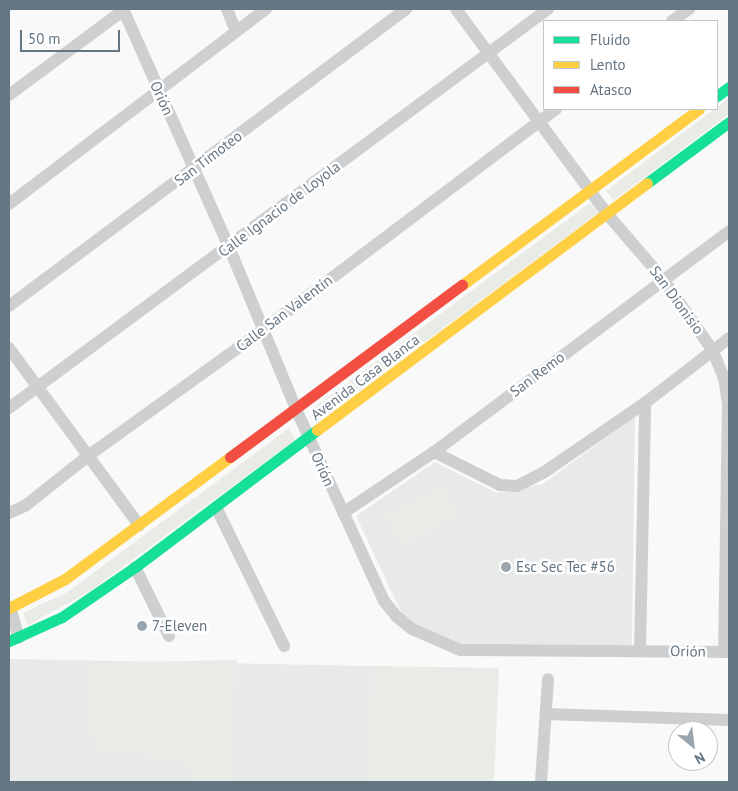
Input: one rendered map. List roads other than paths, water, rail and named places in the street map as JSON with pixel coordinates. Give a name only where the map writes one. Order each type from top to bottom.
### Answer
[{"type":"street","points":[[9,95],[124,9]]},
{"type":"street","name":"Orión","points":[[124,9],[158,91],[229,247],[296,409],[384,601],[406,624],[426,636],[460,650],[727,651]]},
{"type":"street","points":[[227,9],[236,31]]},
{"type":"street","points":[[9,204],[266,9]]},
{"type":"street","name":"San Timoteo","points":[[9,306],[406,9]]},
{"type":"street","name":"San Dionisio","points":[[456,9],[540,120],[608,215],[663,279],[713,351],[724,378],[728,403],[727,651]]},
{"type":"street","name":"Calle Ignacio de Loyola","points":[[9,408],[548,9]]},
{"type":"street","points":[[673,20],[689,9]]},
{"type":"street","points":[[718,95],[729,86]]},
{"type":"street","name":"Calle San Valentín","points":[[9,513],[25,506],[88,456],[264,329],[555,110]]},
{"type":"street","name":"Avenida Casa Blanca","points":[[9,608],[65,579],[698,110]]},
{"type":"street","name":"Avenida Casa Blanca","points":[[14,639],[62,617],[135,567],[608,215],[729,122]]},
{"type":"street","name":"San Remo","points":[[343,513],[434,452],[729,231]]},
{"type":"street","points":[[434,452],[500,485],[517,486],[543,473],[645,403],[729,338]]},
{"type":"street","points":[[9,348],[138,525]]},
{"type":"street","points":[[640,650],[645,403]]},
{"type":"street","points":[[216,507],[284,646]]},
{"type":"street","points":[[135,567],[169,636]]},
{"type":"street","points":[[9,608],[14,639]]},
{"type":"street","points":[[541,782],[548,679]]},
{"type":"street","points":[[546,714],[729,720]]},
{"type":"place","name":"Esc Sec Tec #56","points":[[506,567]]},
{"type":"place","name":"7-Eleven","points":[[142,626]]}]
